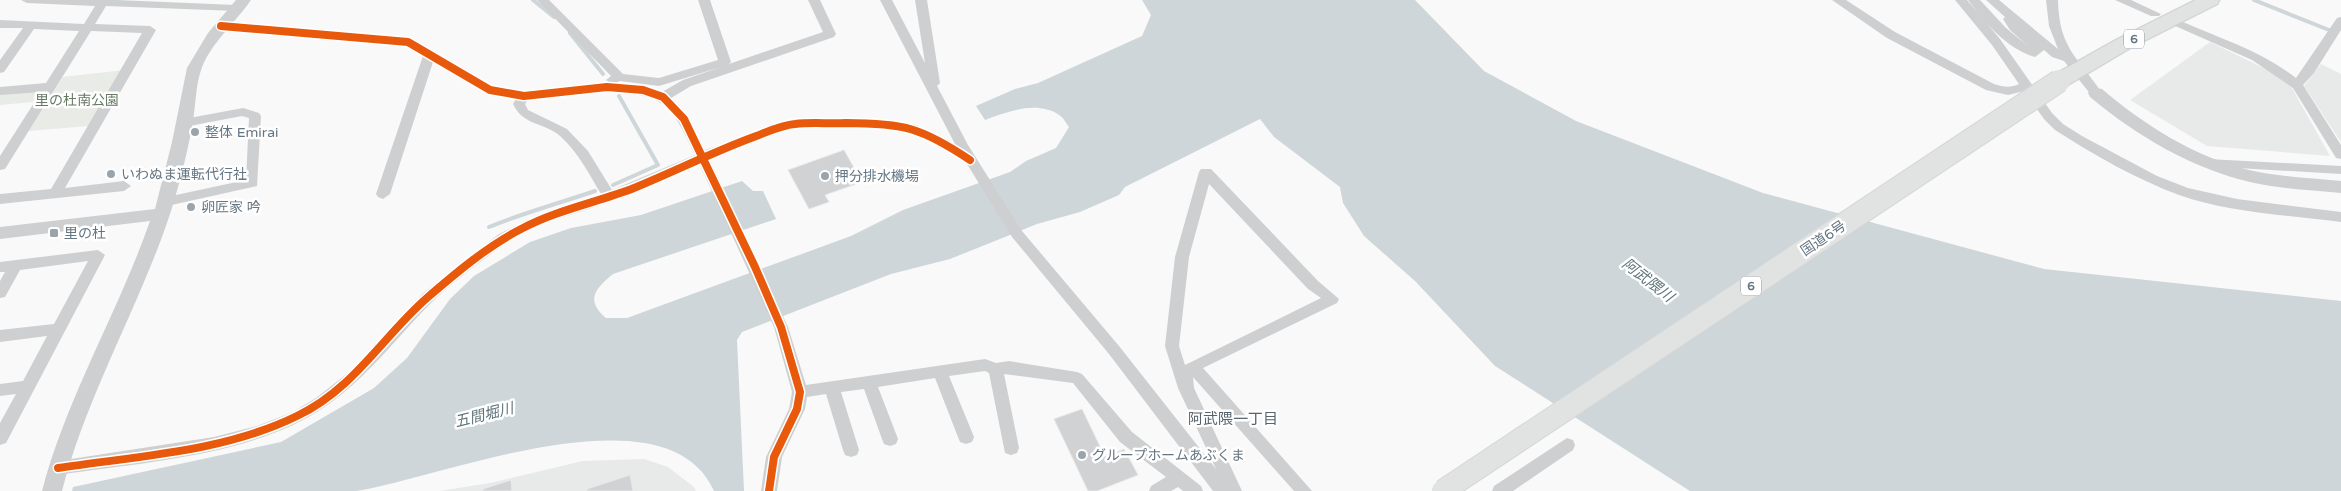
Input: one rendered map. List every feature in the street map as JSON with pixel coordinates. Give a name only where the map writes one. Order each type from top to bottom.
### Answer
[{"type":"highway","name":"国道6号","points":[[1443,491],[2059,82],[2073,64],[2123,44],[2210,0]]},
{"type":"street","points":[[27,0],[102,4],[240,4]]},
{"type":"street","points":[[543,0],[619,77]]},
{"type":"street","points":[[607,87],[606,83],[619,77],[659,82],[725,62],[704,0]]},
{"type":"street","points":[[663,97],[687,83],[830,34],[814,0]]},
{"type":"street","points":[[886,0],[970,160],[1017,234],[1114,350],[1204,465],[1222,491]]},
{"type":"street","points":[[921,0],[926,39],[938,101]]},
{"type":"street","points":[[1838,0],[1891,35],[1990,87],[2006,93],[2018,90],[2026,84]]},
{"type":"street","points":[[1961,0],[1988,31],[2059,127],[2152,179],[2212,199],[2341,217]]},
{"type":"street","points":[[1974,0],[2019,46],[2028,52],[2035,53],[2038,50],[2034,45],[2013,27],[2009,19],[2014,19]]},
{"type":"street","points":[[1992,0],[2051,50],[2073,64]]},
{"type":"street","points":[[2052,0],[2055,30],[2073,64],[2096,93],[2124,116],[2208,163],[2252,176],[2341,187]]},
{"type":"street","points":[[2121,0],[2152,13],[2150,7],[2139,0]]},
{"type":"street","points":[[2011,3],[2051,50]]},
{"type":"street","points":[[0,166],[102,4]]},
{"type":"street","points":[[55,480],[90,378],[148,251],[164,208],[184,123],[189,84],[193,72],[207,45],[240,4]]},
{"type":"street","points":[[2297,85],[2310,70],[2341,21]]},
{"type":"street","points":[[0,24],[150,30],[135,59],[55,193]]},
{"type":"street","points":[[0,69],[31,25]]},
{"type":"street","points":[[2179,25],[2268,65],[2297,85],[2341,155]]},
{"type":"street","points":[[221,26],[408,42],[490,90],[524,96],[607,87],[643,90],[663,97],[684,119],[755,267],[781,327],[800,392],[796,409],[774,457],[769,491]]},
{"type":"street","points":[[383,194],[430,54]]},
{"type":"street","points":[[0,91],[50,87]]},
{"type":"street","points":[[524,96],[519,104],[523,114],[564,132],[583,154],[609,197]]},
{"type":"street","points":[[0,233],[164,208],[252,183],[255,116],[243,112],[184,123]]},
{"type":"street","points":[[55,480],[260,432],[298,416],[321,402],[358,373],[427,298],[481,254],[526,226],[609,197],[793,124],[881,123],[912,128],[940,140],[970,160]]},
{"type":"street","points":[[2208,163],[2341,170]]},
{"type":"street","points":[[1234,491],[1186,388],[1190,373],[1332,299],[1313,285],[1206,172],[1182,256],[1172,346],[1178,368],[1190,373],[1304,491]]},
{"type":"street","points":[[0,200],[124,186]]},
{"type":"street","points":[[0,267],[98,256],[0,438]]},
{"type":"street","points":[[0,293],[16,265]]},
{"type":"street","points":[[0,336],[58,328]]},
{"type":"street","points":[[800,392],[985,365],[996,369],[1009,367],[1077,378],[1126,437],[1195,491]]},
{"type":"street","points":[[996,369],[1011,448]]},
{"type":"street","points":[[940,372],[966,437]]},
{"type":"street","points":[[870,382],[890,439]]},
{"type":"street","points":[[0,390],[28,386]]},
{"type":"street","points":[[832,388],[851,450]]},
{"type":"street","points":[[1500,491],[1567,444]]},
{"type":"street","points":[[1157,491],[1178,478]]},
{"type":"shaded area","points":[[2210,42],[2278,75],[2292,88],[2330,156],[2207,146],[2130,100]]},
{"type":"shaded area","points":[[2321,64],[2341,74],[2341,142],[2304,86]]},
{"type":"shaded area","points":[[644,459],[668,467],[694,487],[696,491],[439,491],[490,483],[583,461]]},
{"type":"green space","name":"里の杜南公園","points":[[124,70],[89,126],[28,131],[63,77]]},
{"type":"green space","points":[[37,91],[33,102],[0,105],[0,94]]},
{"type":"water","points":[[1142,0],[1415,0],[1484,71],[1576,121],[1763,193],[2044,269],[2341,301],[2341,491],[1690,491],[1495,366],[1415,281],[1364,236],[1343,203],[1340,187],[1274,137],[1260,119],[1125,187],[1119,195],[1080,212],[1037,224],[950,259],[891,274],[742,332],[737,340],[744,491],[714,491],[689,460],[650,444],[602,441],[549,446],[494,457],[356,491],[72,491],[73,487],[281,442],[374,388],[407,358],[450,299],[474,276],[530,242],[571,228],[641,215],[742,181],[753,191],[763,191],[776,219],[613,274],[607,279],[597,290],[594,300],[596,306],[606,318],[627,318],[851,236],[903,210],[1010,172],[1026,161],[1056,148],[1069,127],[1060,116],[1041,108],[1022,109],[985,120],[976,106],[1015,89],[1038,83],[1142,36],[1151,15]]},
{"type":"building","name":"押分排水機場","points":[[844,150],[862,182],[825,195],[829,202],[809,209],[788,170]]},
{"type":"building","name":"グループホームあぶくま","points":[[1082,409],[1105,457],[1124,449],[1138,475],[1097,491],[1088,491],[1054,419]]},
{"type":"building","points":[[630,475],[633,491],[587,491],[587,489]]},
{"type":"building","points":[[511,480],[512,491],[483,491],[483,489]]},
{"type":"waterway","points":[[533,0],[554,17]]},
{"type":"waterway","points":[[2254,0],[2329,30]]},
{"type":"waterway","points":[[570,33],[603,74]]},
{"type":"waterway","points":[[613,185],[658,165],[619,96]]},
{"type":"waterway","points":[[489,227],[595,191]]},
{"type":"cycle path","points":[[221,26],[408,42],[490,90],[524,96],[607,87],[643,90],[663,97],[684,119],[755,267],[781,327],[800,392],[797,409],[774,457],[769,491]]},
{"type":"cycle path","points":[[58,468],[214,444],[259,432],[298,416],[321,402],[358,373],[427,298],[504,238],[526,226],[635,187],[703,156],[761,134],[793,124],[881,123],[912,128],[940,140],[970,160]]},
{"type":"place","name":"整体 Emirai","points":[[195,132]]},
{"type":"place","name":"いわぬま運転代行社","points":[[111,174]]},
{"type":"place","name":"押分排水機場","points":[[825,176]]},
{"type":"place","name":"卵匠家 吟","points":[[191,207]]},
{"type":"place","name":"里の杜","points":[[54,233]]},
{"type":"place","name":"グループホームあぶくま","points":[[1082,455]]},
{"type":"district","name":"阿武隈一丁目","points":[[1233,419]]},
{"type":"water label","name":"阿武隈川","points":[[1648,280]]},
{"type":"water label","name":"五間堀川","points":[[484,415]]}]
